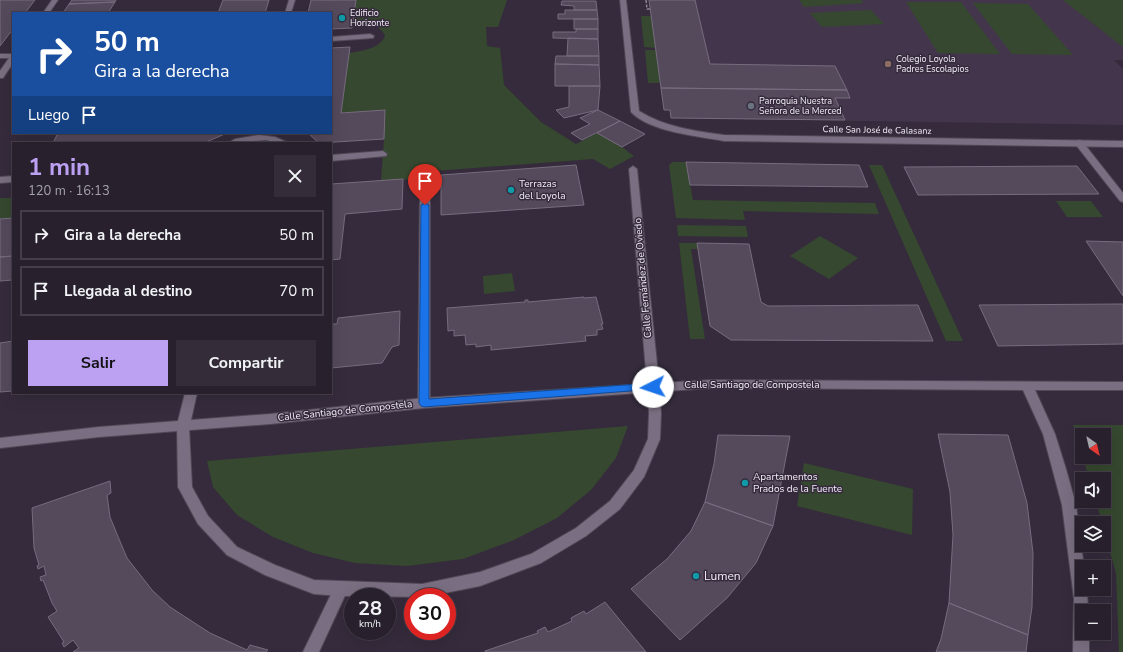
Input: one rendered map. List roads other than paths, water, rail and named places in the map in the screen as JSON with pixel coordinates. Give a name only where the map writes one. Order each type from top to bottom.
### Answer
[{"type":"street","points":[[47,12],[55,0]]},
{"type":"street","points":[[288,12],[292,0]]},
{"type":"street","name":"Calle San José de Calasanz","points":[[623,0],[635,112],[660,125],[724,138],[1123,144]]},
{"type":"street","points":[[332,39],[370,36]]},
{"type":"street","points":[[0,56],[12,57]]},
{"type":"street","points":[[0,76],[12,58]]},
{"type":"street","points":[[235,142],[257,135],[282,142]]},
{"type":"street","points":[[1078,143],[1123,199]]},
{"type":"street","points":[[332,158],[383,154]]},
{"type":"street","name":"Calle Fernández de Oviedo","points":[[191,394],[183,426],[185,487],[203,520],[232,551],[270,570],[314,587],[422,591],[480,579],[536,559],[581,532],[615,505],[640,473],[654,439],[655,413],[653,387],[633,169]]},
{"type":"street","points":[[0,180],[12,179]]},
{"type":"street","points":[[424,403],[425,190]]},
{"type":"street","name":"Calle Santiago de Compostela","points":[[0,443],[424,403],[711,384],[1123,386]]},
{"type":"street","points":[[1027,386],[1049,434],[1069,504],[1081,599],[1081,652]]},
{"type":"street","points":[[311,652],[341,589]]},
{"type":"place","name":"Edificio Horizonte","points":[[342,18]]},
{"type":"place","name":"Colegio Loyola Padres Escolapios","points":[[888,64]]},
{"type":"place","name":"Parroquia Nuestra Señora de la Merced","points":[[751,106]]},
{"type":"place","name":"Terrazas del Loyola","points":[[511,190]]},
{"type":"place","name":"Apartamentos Prados de la Fuente","points":[[745,483]]},
{"type":"place","name":"Lumen","points":[[696,576]]}]
